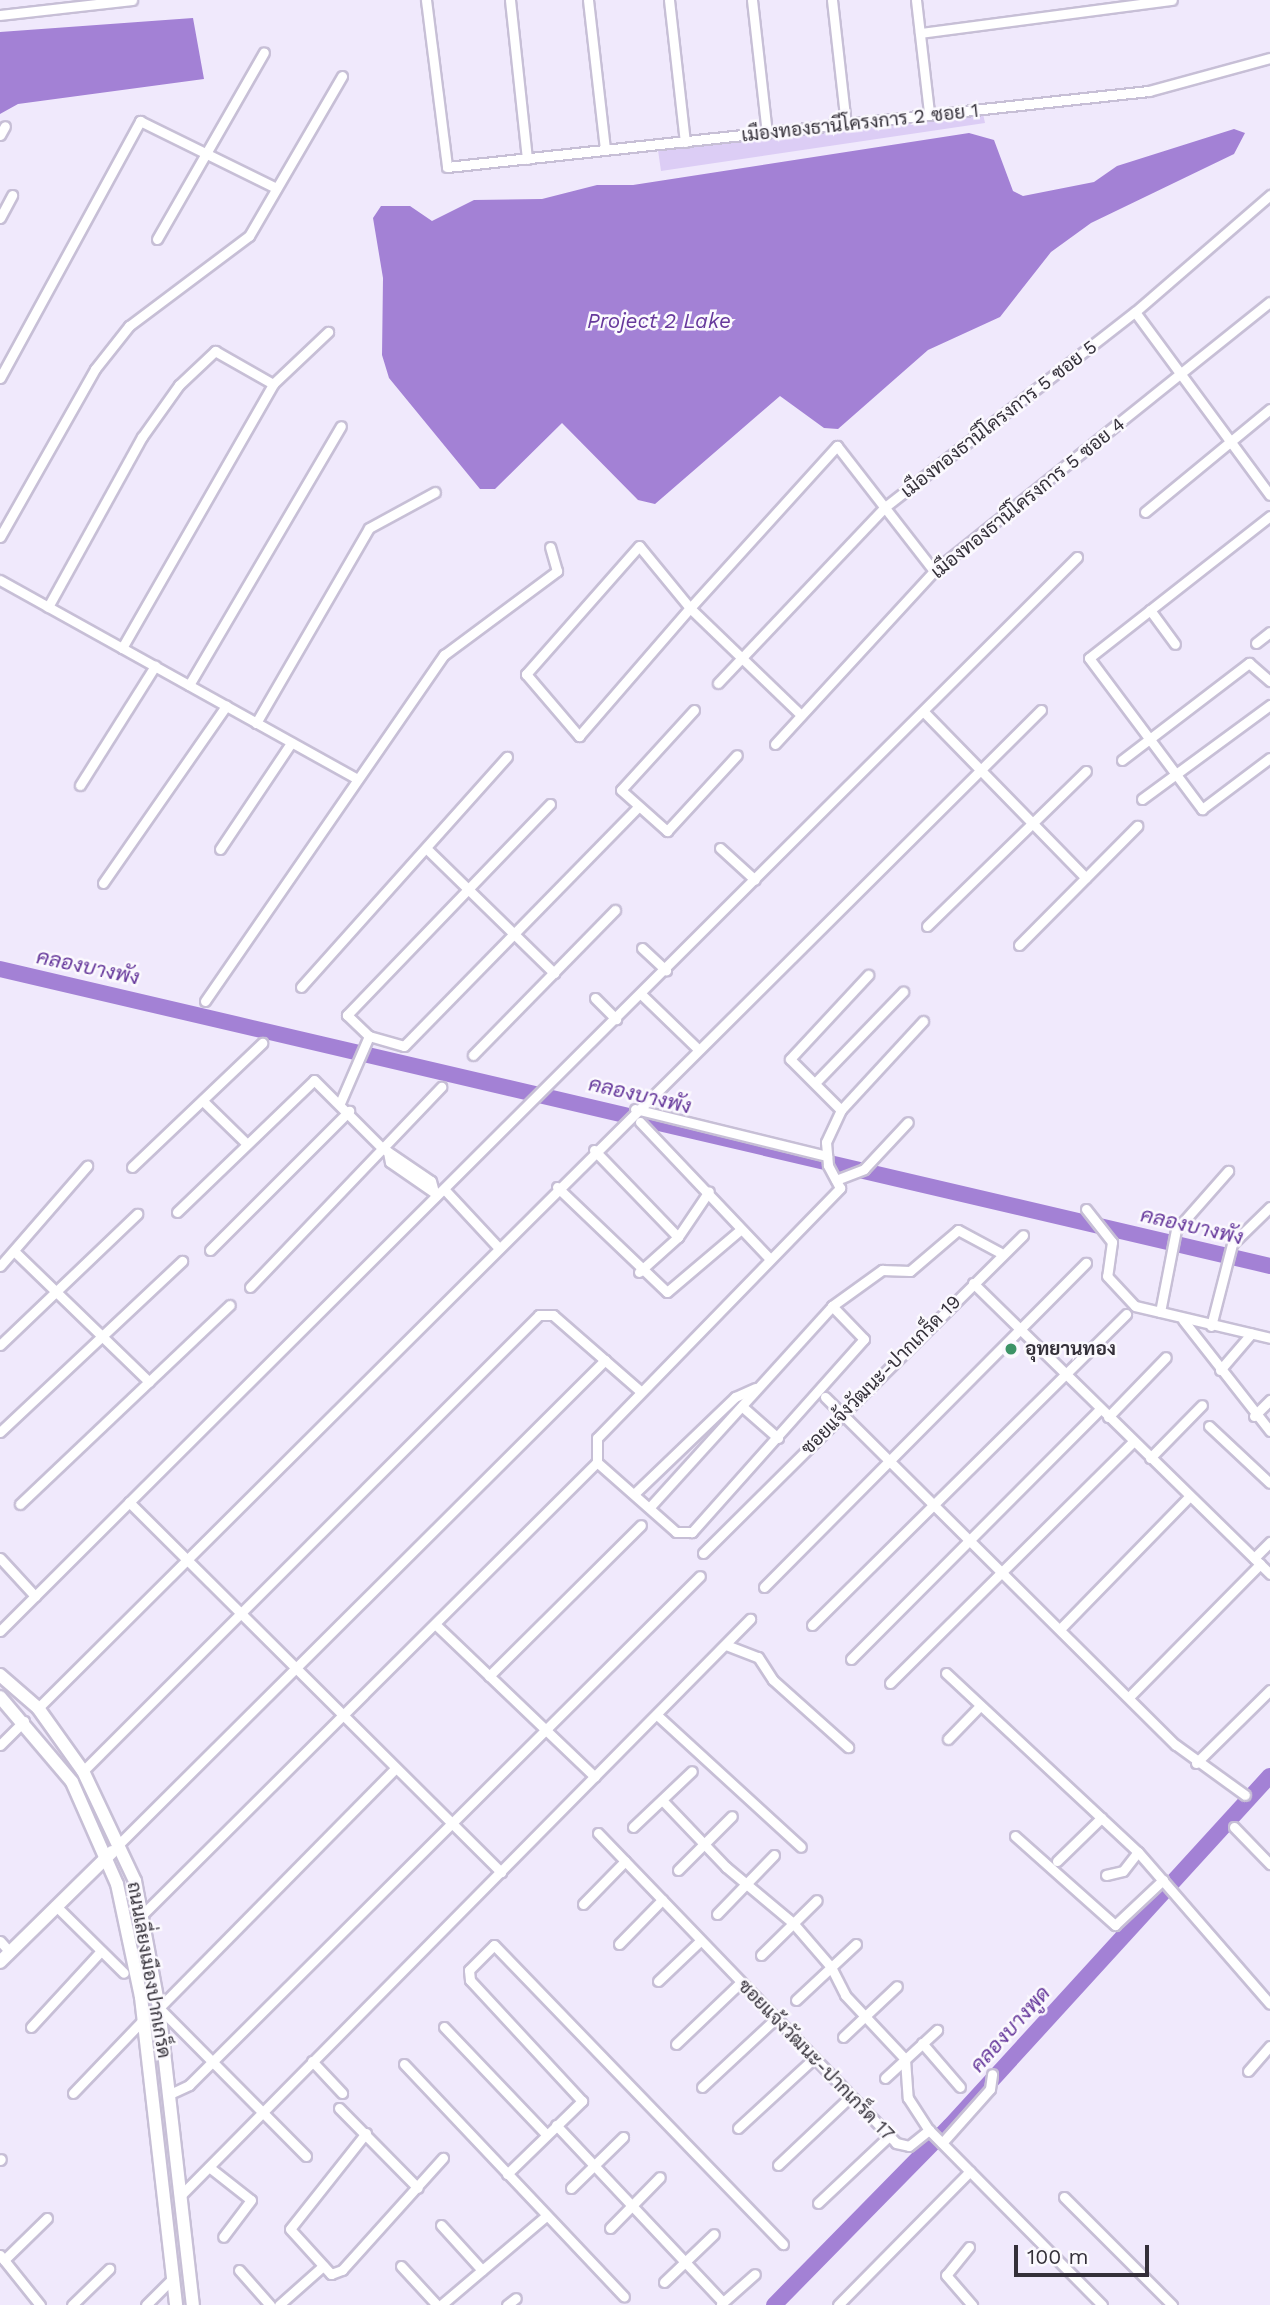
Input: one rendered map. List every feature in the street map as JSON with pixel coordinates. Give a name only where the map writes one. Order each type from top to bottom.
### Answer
[{"type":"main road","name":"ถนนเลี่ยงเมืองปากเกร็ด","points":[[0,1675],[38,1708],[83,1771],[120,1844],[141,1916],[159,2008],[193,2305]]},
{"type":"main road","name":"ถนนเลี่ยงเมืองปากเกร็ด","points":[[0,1696],[26,1719],[72,1782],[107,1856],[144,2020],[176,2305]]},
{"type":"main road","points":[[0,1962],[120,1844]]},
{"type":"street","points":[[18,0],[19,13]]},
{"type":"street","points":[[0,15],[132,0]]},
{"type":"street","name":"เมืองทองธานีโครงการ 2 ซอย 1","points":[[426,0],[447,167],[1149,91],[1270,58]]},
{"type":"street","points":[[510,0],[527,159]]},
{"type":"street","points":[[588,0],[605,150]]},
{"type":"street","points":[[669,0],[685,142]]},
{"type":"street","points":[[752,0],[767,133]]},
{"type":"street","points":[[832,0],[846,124]]},
{"type":"street","points":[[916,0],[929,113]]},
{"type":"street","points":[[920,33],[1172,0]]},
{"type":"street","points":[[157,239],[264,52]]},
{"type":"street","points":[[0,537],[95,369],[129,326],[249,236],[342,76]]},
{"type":"street","points":[[0,378],[140,121],[275,188]]},
{"type":"street","points":[[0,218],[12,195]]},
{"type":"street","name":"เมืองทองธานีโครงการ 5 ซอย 5","points":[[718,684],[744,660],[885,507],[1135,312],[1270,195]]},
{"type":"street","name":"เมืองทองธานีโครงการ 5 ซอย 4","points":[[775,744],[934,571],[1182,376],[1270,302]]},
{"type":"street","points":[[1135,312],[1270,495]]},
{"type":"street","points":[[122,648],[273,384],[328,332]]},
{"type":"street","points":[[48,607],[142,437],[179,385],[215,351],[273,384]]},
{"type":"street","points":[[1145,512],[1270,409]]},
{"type":"street","points":[[189,685],[341,426]]},
{"type":"street","points":[[802,715],[690,608],[639,546],[526,674],[579,736],[690,608],[837,446],[934,571]]},
{"type":"street","points":[[256,723],[369,528],[435,492]]},
{"type":"street","points":[[1270,516],[1089,658],[1202,809],[1270,758]]},
{"type":"street","points":[[205,1001],[444,655],[557,571],[550,547]]},
{"type":"street","points":[[0,1631],[434,1194],[444,1189],[666,970],[1077,557]]},
{"type":"street","points":[[1,581],[357,779]]},
{"type":"street","points":[[1150,610],[1175,644]]},
{"type":"street","points":[[1256,643],[1270,632]]},
{"type":"street","points":[[1122,760],[1249,663],[1270,681]]},
{"type":"street","points":[[80,785],[155,666]]},
{"type":"street","points":[[1142,799],[1270,705]]},
{"type":"street","points":[[103,884],[226,706]]},
{"type":"street","points":[[694,710],[621,790],[667,831],[737,755]]},
{"type":"street","points":[[38,1708],[635,1109],[1041,710]]},
{"type":"street","points":[[923,711],[1086,878]]},
{"type":"street","points":[[220,849],[292,743]]},
{"type":"street","points":[[301,987],[429,851],[507,757]]},
{"type":"street","points":[[927,926],[1086,771]]},
{"type":"street","points":[[550,804],[471,892],[347,1015],[369,1036],[404,1046],[638,807]]},
{"type":"street","points":[[1019,945],[1137,826]]},
{"type":"street","points":[[720,848],[755,880]]},
{"type":"street","points":[[429,851],[554,973]]},
{"type":"street","points":[[473,1055],[615,910]]},
{"type":"street","points":[[642,948],[666,970]]},
{"type":"street","points":[[841,1110],[790,1059],[868,975]]},
{"type":"street","points":[[815,1083],[903,992]]},
{"type":"street","points":[[641,994],[697,1048]]},
{"type":"street","points":[[595,998],[616,1019]]},
{"type":"street","points":[[141,1916],[597,1462],[597,1438],[769,1258],[841,1188],[827,1156],[826,1142],[841,1110],[923,1021]]},
{"type":"street","points":[[340,1103],[369,1036]]},
{"type":"street","points":[[132,1167],[205,1103],[262,1043]]},
{"type":"street","points":[[177,1212],[306,1082],[314,1080],[349,1111],[384,1150],[431,1181],[434,1194]]},
{"type":"street","points":[[250,1287],[384,1150],[441,1087]]},
{"type":"street","points":[[205,1103],[245,1142]]},
{"type":"street","points":[[635,1109],[827,1156]]},
{"type":"street","points":[[210,1250],[349,1111]]},
{"type":"street","points":[[639,1122],[709,1191],[740,1230],[769,1258]]},
{"type":"street","points":[[836,1180],[866,1168],[908,1122]]},
{"type":"street","points":[[594,1150],[677,1237]]},
{"type":"street","points":[[0,1266],[87,1166]]},
{"type":"street","points":[[1160,1312],[1176,1230],[1228,1171]]},
{"type":"street","points":[[557,1187],[639,1272],[672,1292],[740,1230]]},
{"type":"street","points":[[444,1189],[497,1247]]},
{"type":"street","points":[[639,1272],[677,1237],[709,1191]]},
{"type":"street","points":[[1211,1326],[1232,1244],[1270,1207]]},
{"type":"street","points":[[1086,1209],[1112,1242],[1107,1276],[1135,1306],[1183,1320],[1270,1336]]},
{"type":"street","points":[[0,1345],[137,1214]]},
{"type":"street","points":[[650,1507],[744,1409],[755,1388],[832,1306],[882,1270],[910,1271],[958,1230],[999,1252]]},
{"type":"street","points":[[973,1283],[1023,1235]]},
{"type":"street","points":[[14,1251],[149,1382]]},
{"type":"street","points":[[0,1432],[182,1261]]},
{"type":"street","points":[[764,1587],[1086,1263]]},
{"type":"street","name":"ซอยแจ้งวัฒนะ-ปากเกร็ด 19","points":[[703,1553],[973,1283],[1270,1574]]},
{"type":"street","points":[[20,1504],[230,1305]]},
{"type":"street","points":[[597,1462],[676,1532],[692,1532],[864,1339],[832,1306]]},
{"type":"street","points":[[812,1625],[1126,1314]]},
{"type":"street","points":[[83,1771],[539,1315],[553,1315],[640,1391]]},
{"type":"street","points":[[1183,1320],[1254,1416],[1270,1431]]},
{"type":"street","points":[[1220,1370],[1251,1334]]},
{"type":"street","points":[[1108,1417],[1166,1357]]},
{"type":"street","points":[[120,1844],[605,1360]]},
{"type":"street","points":[[635,1493],[735,1397],[755,1388]]},
{"type":"street","points":[[825,1397],[1196,1763],[1245,1795]]},
{"type":"street","points":[[1254,1416],[1270,1400]]},
{"type":"street","points":[[1150,1458],[1202,1405]]},
{"type":"street","points":[[744,1409],[778,1438]]},
{"type":"street","points":[[851,1659],[1100,1409]]},
{"type":"street","points":[[1209,1426],[1270,1483]]},
{"type":"street","points":[[890,1683],[1003,1574],[1133,1442]]},
{"type":"street","points":[[1060,1629],[1190,1496]]},
{"type":"street","points":[[129,1502],[449,1825],[501,1872]]},
{"type":"street","points":[[489,1676],[641,1525]]},
{"type":"street","points":[[1129,1697],[1257,1561],[1270,1542]]},
{"type":"street","points":[[0,1558],[35,1595]]},
{"type":"street","points":[[170,2094],[211,2062],[700,1576]]},
{"type":"street","points":[[181,2195],[750,1619]]},
{"type":"street","points":[[435,1624],[595,1777]]},
{"type":"street","points":[[726,1645],[758,1657],[773,1680],[848,1747]]},
{"type":"street","points":[[947,1673],[1138,1852],[1270,2004]]},
{"type":"street","points":[[1196,1763],[1270,1689]]},
{"type":"street","points":[[948,1739],[980,1706]]},
{"type":"street","points":[[657,1715],[801,1847]]},
{"type":"street","points":[[0,1745],[26,1719]]},
{"type":"street","points":[[306,2156],[159,2008],[394,1770]]},
{"type":"street","points":[[634,1827],[692,1771]]},
{"type":"street","points":[[662,1801],[703,1846],[749,1881],[793,1923],[831,1967],[866,2017],[905,2059],[908,2098],[937,2138],[1102,2305]]},
{"type":"street","points":[[678,1870],[733,1816]]},
{"type":"street","points":[[1057,1861],[1101,1818]]},
{"type":"street","points":[[1234,1827],[1270,1864]]},
{"type":"street","name":"ซอยแจ้งวัฒนะ-ปากเกร็ด 17","points":[[598,1833],[774,2020],[889,2136],[908,2146],[937,2138]]},
{"type":"street","points":[[1015,1836],[1115,1925],[1167,1885]]},
{"type":"street","points":[[1106,1875],[1123,1871],[1138,1852]]},
{"type":"street","points":[[717,1914],[774,1855]]},
{"type":"street","points":[[583,1904],[625,1861]]},
{"type":"street","points":[[619,1944],[662,1900]]},
{"type":"street","points":[[761,1955],[817,1900]]},
{"type":"street","points":[[56,1906],[124,1973]]},
{"type":"street","points":[[0,1941],[10,1952]]},
{"type":"street","points":[[657,1981],[700,1941]]},
{"type":"street","points":[[796,2000],[856,1944]]},
{"type":"street","points":[[507,2174],[582,2101],[579,2094],[467,1975],[494,1945],[783,2244]]},
{"type":"street","points":[[31,2027],[101,1951]]},
{"type":"street","points":[[676,2043],[740,1983]]},
{"type":"street","points":[[843,2037],[897,1986]]},
{"type":"street","points":[[74,2093],[144,2020]]},
{"type":"street","points":[[702,2087],[774,2020]]},
{"type":"street","points":[[444,2027],[546,2134]]},
{"type":"street","points":[[885,2078],[937,2030]]},
{"type":"street","points":[[922,2043],[960,2087]]},
{"type":"street","points":[[1248,2071],[1270,2046]]},
{"type":"street","points":[[738,2128],[813,2059]]},
{"type":"street","points":[[312,2061],[342,2093]]},
{"type":"street","points":[[404,2064],[624,2297]]},
{"type":"street","points":[[937,2138],[990,2089],[992,2074]]},
{"type":"street","points":[[778,2165],[850,2097]]},
{"type":"street","points":[[339,2108],[418,2188]]},
{"type":"street","points":[[556,2125],[721,2304],[755,2274]]},
{"type":"street","points":[[366,2133],[290,2229],[331,2274],[342,2270],[443,2158]]},
{"type":"street","points":[[818,2203],[889,2136]]},
{"type":"street","points":[[571,2188],[623,2137]]},
{"type":"street","points":[[209,2167],[251,2200],[223,2237]]},
{"type":"street","points":[[838,2305],[970,2171]]},
{"type":"street","points":[[610,2228],[660,2177]]},
{"type":"street","points":[[1064,2197],[1172,2305]]},
{"type":"street","points":[[401,2266],[439,2305],[546,2216]]},
{"type":"street","points":[[40,2305],[2,2258],[47,2218]]},
{"type":"street","points":[[441,2225],[482,2270]]},
{"type":"street","points":[[664,2282],[714,2234]]},
{"type":"street","points":[[969,2247],[946,2274],[972,2305]]},
{"type":"street","points":[[279,2305],[323,2266]]},
{"type":"street","points":[[72,2305],[109,2269]]},
{"type":"street","points":[[239,2270],[270,2305]]},
{"type":"street","points":[[146,2305],[173,2278]]},
{"type":"street","points":[[507,2305],[516,2298]]},
{"type":"shaded area","points":[[982,109],[985,123],[661,171],[658,150]]},
{"type":"water","points":[[193,18],[204,79],[18,104],[0,114],[0,32]]},
{"type":"water","name":"Project 2 Lake","points":[[1234,129],[1245,133],[1234,154],[1091,223],[1051,252],[1000,317],[928,350],[838,429],[824,428],[780,396],[655,504],[638,500],[562,423],[495,489],[480,489],[389,378],[382,355],[383,278],[373,218],[381,206],[410,206],[432,221],[474,200],[542,199],[597,185],[633,185],[969,133],[994,140],[1013,191],[1023,196],[1094,182],[1117,166]]},
{"type":"waterway","name":"คลองบางพัง","points":[[0,969],[1270,1266]]},
{"type":"waterway","name":"คลองบางพูด","points":[[774,2305],[950,2126],[1270,1776]]},
{"type":"place","name":"อุทยานทอง","points":[[1011,1349]]}]
